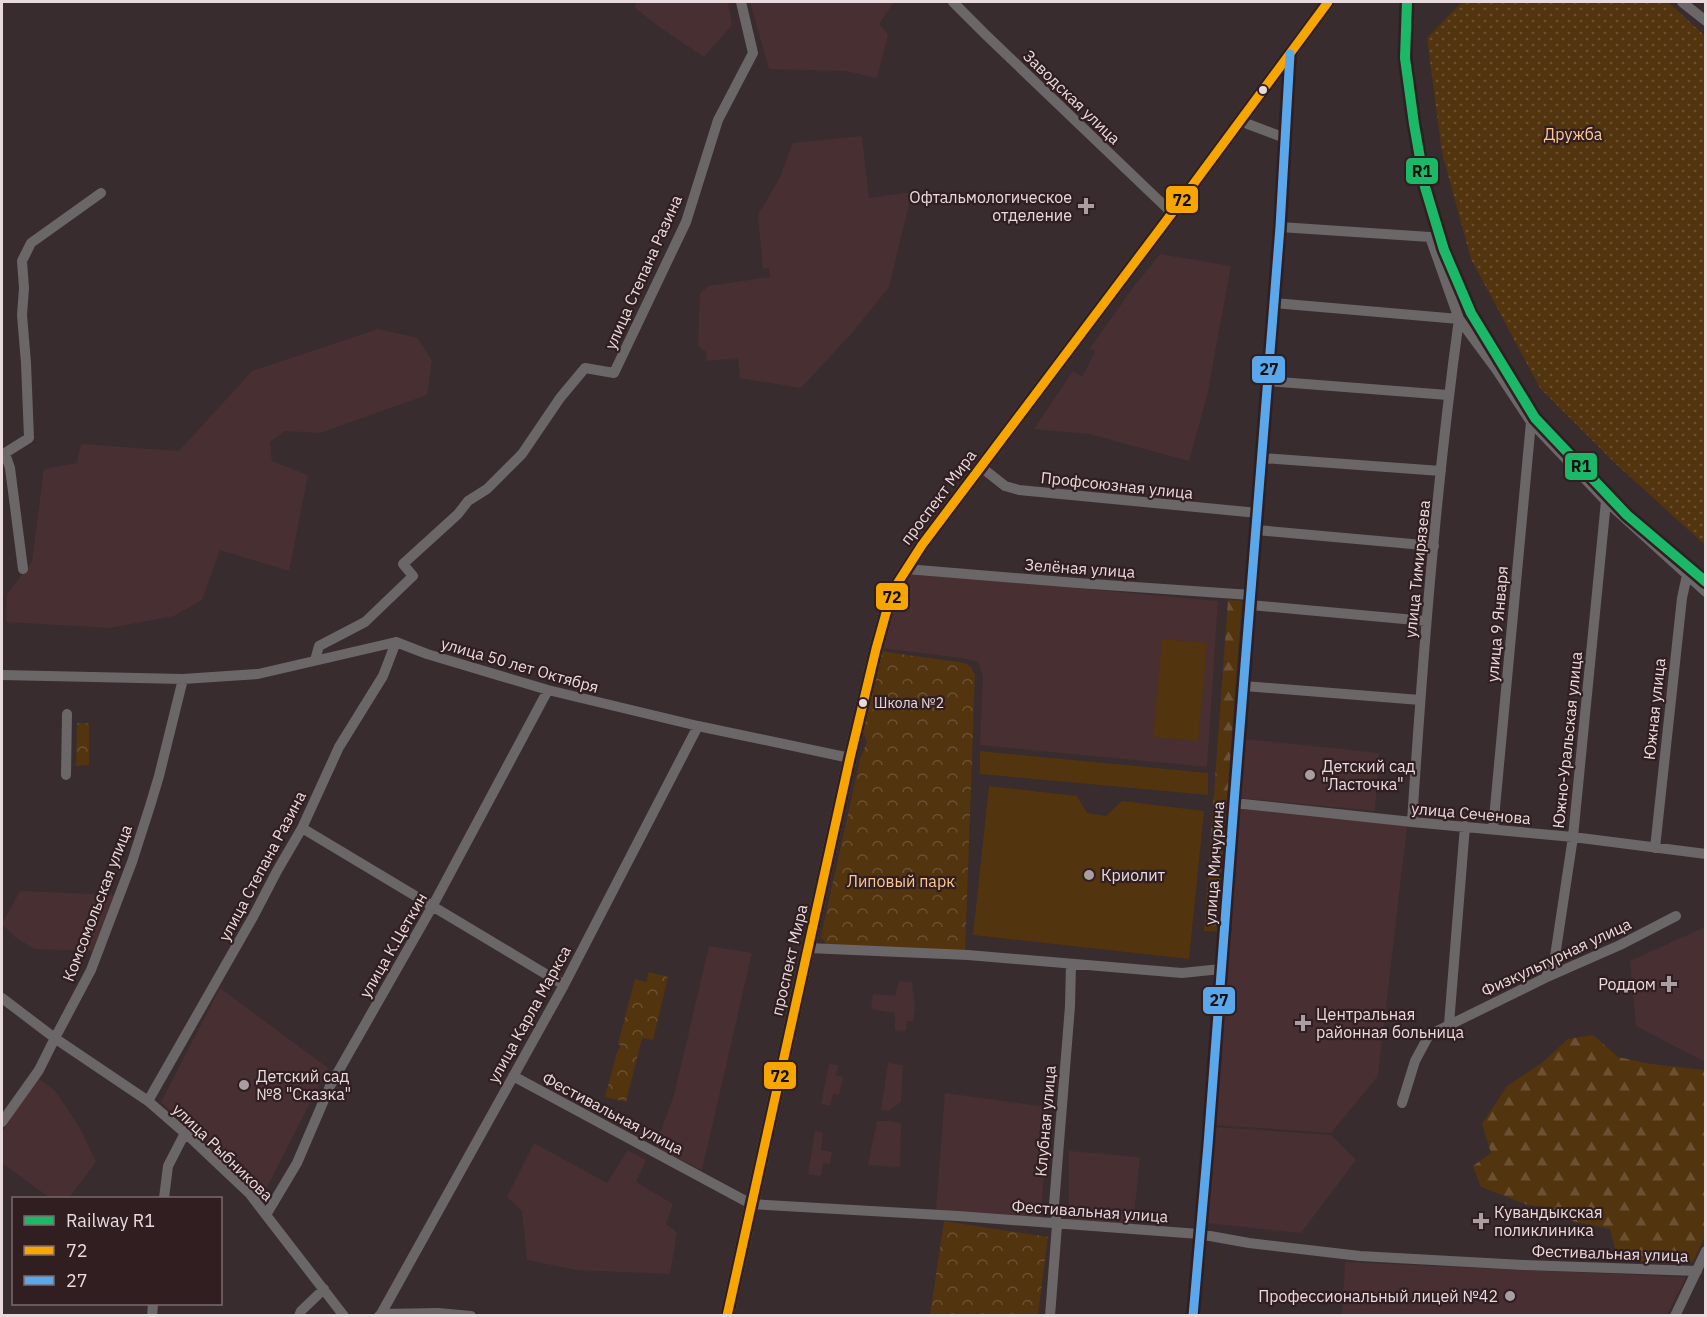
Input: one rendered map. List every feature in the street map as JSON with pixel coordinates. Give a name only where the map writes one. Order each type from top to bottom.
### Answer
[{"type":"main road","name":"проспект Мира","points":[[727,1316],[850,758],[876,649],[888,606],[897,584],[906,568],[1328,2]]},
{"type":"street","name":"улица Степана Разина","points":[[315,660],[319,646],[365,622],[413,576],[403,564],[458,514],[468,501],[487,489],[522,454],[560,398],[585,368],[614,374],[686,222],[718,120],[753,53],[741,2]]},
{"type":"street","name":"Заводская улица","points":[[953,2],[1172,213]]},
{"type":"street","points":[[1682,2],[1706,21]]},
{"type":"street","name":"улица Мичурина","points":[[1193,1316],[1257,530],[1280,227],[1290,54]]},
{"type":"street","points":[[1240,121],[1285,138]]},
{"type":"street","points":[[23,569],[10,468],[7,459],[2,457],[29,438],[22,315],[24,288],[22,261],[31,243],[101,192]]},
{"type":"street","points":[[1280,227],[1430,237],[1459,319],[1531,422],[1606,501],[1706,591]]},
{"type":"street","points":[[1274,303],[1459,319]]},
{"type":"street","name":"улица Тимирязева","points":[[1412,822],[1426,621],[1448,395],[1459,319]]},
{"type":"street","points":[[1268,381],[1448,395]]},
{"type":"street","name":"улица 9 Января","points":[[1493,829],[1531,422]]},
{"type":"street","points":[[1262,459],[1441,471]]},
{"type":"street","name":"Профсоюзная улица","points":[[981,467],[1005,486],[1019,490],[1258,513]]},
{"type":"street","name":"Южно-Уральская улица","points":[[1545,978],[1554,963],[1573,837],[1606,501]]},
{"type":"street","points":[[1257,530],[1434,546]]},
{"type":"street","name":"Зелёная улица","points":[[906,568],[1251,600],[1426,621]]},
{"type":"street","name":"Южная улица","points":[[1654,848],[1682,598],[1687,575]]},
{"type":"street","name":"улица Степана Разина","points":[[148,1101],[254,917],[302,828],[339,747],[383,676],[396,642]]},
{"type":"street","points":[[2,675],[183,679],[258,674],[396,642]]},
{"type":"street","name":"улица 50 лет Октября","points":[[396,642],[427,654],[548,690],[698,726],[850,758]]},
{"type":"street","name":"Комсомольская улица","points":[[2,1122],[39,1070],[92,970],[132,862],[159,776],[183,679]]},
{"type":"street","points":[[1244,686],[1420,700]]},
{"type":"street","name":"улица К.Цеткин","points":[[266,1215],[297,1163],[330,1086],[432,908],[548,690]]},
{"type":"street","points":[[66,775],[67,714]]},
{"type":"street","name":"улица Карла Маркса","points":[[380,1315],[564,985],[698,726]]},
{"type":"street","name":"улица Сеченова","points":[[1234,803],[1573,837],[1706,854]]},
{"type":"street","points":[[1449,1024],[1465,826]]},
{"type":"street","points":[[302,828],[432,908],[564,985]]},
{"type":"street","name":"Физкультурная улица","points":[[1402,1103],[1414,1061],[1429,1035],[1545,978],[1620,945],[1676,916]]},
{"type":"street","points":[[808,948],[968,955],[1182,973],[1221,969]]},
{"type":"street","name":"Клубная улица","points":[[1050,1316],[1057,1224],[1054,1205],[1070,1006],[1071,964]]},
{"type":"street","name":"улица Рыбникова","points":[[2,998],[54,1038],[148,1101],[185,1133],[242,1186],[344,1316]]},
{"type":"street","name":"Фестивальная улица","points":[[513,1076],[752,1204],[958,1216],[1199,1234],[1249,1243],[1360,1257],[1696,1271]]},
{"type":"street","points":[[164,1197],[168,1167],[185,1133]]},
{"type":"street","points":[[1675,1316],[1706,1251]]},
{"type":"street","points":[[299,1316],[300,1311],[324,1289]]},
{"type":"street","points":[[380,1315],[438,1313],[471,1316]]},
{"type":"shaded area","points":[[636,2],[728,2],[732,25],[704,57],[635,8]]},
{"type":"shaded area","points":[[750,2],[894,2],[879,24],[888,34],[877,78],[846,71],[769,69]]},
{"type":"shaded area","points":[[862,136],[869,198],[912,192],[889,287],[852,333],[801,388],[740,378],[738,358],[707,361],[706,352],[698,346],[700,294],[708,286],[770,277],[769,268],[763,269],[758,215],[780,177],[793,143]]},
{"type":"shaded area","points":[[1160,254],[1231,266],[1207,396],[1189,461],[1089,434],[1034,429],[1073,371],[1082,377],[1095,352],[1090,348]]},
{"type":"shaded area","points":[[378,329],[418,338],[432,361],[427,395],[320,433],[285,431],[270,442],[272,461],[308,475],[289,571],[220,550],[202,600],[174,616],[110,628],[6,622],[7,594],[32,562],[44,469],[77,463],[81,444],[179,451],[252,371]]},
{"type":"shaded area","name":"Школа №2","points":[[908,573],[1218,601],[1207,767],[980,745],[983,676],[978,662],[880,648],[891,609]]},
{"type":"shaded area","name":"Детский сад \"Ласточка\"","points":[[1245,739],[1379,753],[1375,811],[1240,798]]},
{"type":"shaded area","name":"Центральная районная больница","points":[[1238,807],[1407,826],[1378,1076],[1331,1133],[1214,1125]]},
{"type":"shaded area","points":[[20,891],[114,895],[93,951],[34,949],[15,937],[2,924]]},
{"type":"shaded area","name":"Роддом","points":[[1705,927],[1705,1062],[1636,1026],[1630,961]]},
{"type":"shaded area","points":[[709,946],[752,953],[702,1170],[655,1147],[674,1095]]},
{"type":"shaded area","points":[[899,981],[912,982],[915,1008],[913,1021],[907,1021],[906,1031],[895,1030],[895,1013],[871,1009],[873,994],[895,996]]},
{"type":"shaded area","name":"Детский сад №8 \"Сказка\"","points":[[220,988],[328,1068],[262,1197],[161,1102]]},
{"type":"shaded area","points":[[888,1063],[903,1065],[901,1102],[889,1111],[881,1110]]},
{"type":"shaded area","points":[[829,1064],[838,1065],[836,1075],[843,1077],[839,1095],[833,1094],[830,1106],[821,1104]]},
{"type":"shaded area","points":[[38,1078],[55,1091],[81,1130],[96,1162],[70,1197],[49,1197],[2,1163],[2,1133]]},
{"type":"shaded area","points":[[945,1093],[1048,1107],[1041,1219],[936,1210]]},
{"type":"shaded area","points":[[877,1121],[901,1123],[900,1167],[868,1165]]},
{"type":"shaded area","points":[[1215,1127],[1331,1135],[1356,1160],[1301,1233],[1206,1223]]},
{"type":"shaded area","points":[[815,1131],[823,1133],[821,1150],[832,1152],[830,1164],[823,1163],[821,1176],[808,1174]]},
{"type":"shaded area","points":[[534,1143],[607,1183],[628,1150],[646,1160],[636,1182],[673,1204],[666,1224],[677,1232],[670,1274],[576,1270],[527,1260],[522,1211],[507,1197]]},
{"type":"shaded area","points":[[1069,1151],[1140,1157],[1133,1224],[1069,1220]]},
{"type":"shaded area","name":"Профессиональный лицей №42","points":[[1345,1262],[1686,1277],[1667,1315],[1342,1315]]},
{"type":"green space","name":"Дружба","points":[[1462,2],[1668,2],[1705,36],[1705,545],[1616,464],[1540,388],[1471,259],[1442,152],[1427,38]]},
{"type":"green space","points":[[1228,600],[1242,601],[1217,931],[1204,931]]},
{"type":"green space","points":[[1162,639],[1207,643],[1198,741],[1153,737]]},
{"type":"green space","name":"Липовый парк","points":[[879,651],[965,663],[971,667],[975,675],[965,952],[827,946],[821,936],[860,759],[867,742],[861,727]]},
{"type":"green space","points":[[77,723],[89,723],[89,765],[76,766]]},
{"type":"green space","points":[[980,751],[1208,773],[1208,795],[980,774]]},
{"type":"green space","name":"Криолит","points":[[989,786],[1077,796],[1087,813],[1106,816],[1122,801],[1204,811],[1189,959],[973,935]]},
{"type":"green space","points":[[649,972],[668,977],[653,1040],[642,1038],[626,1102],[605,1097],[617,1052],[621,1046],[618,1044],[635,979],[646,982]]},
{"type":"green space","points":[[1593,1035],[1618,1057],[1651,1064],[1705,1070],[1705,1236],[1693,1262],[1618,1261],[1610,1229],[1572,1221],[1545,1207],[1528,1205],[1481,1187],[1473,1166],[1491,1153],[1482,1124],[1507,1086],[1542,1063],[1568,1039]]},
{"type":"green space","points":[[944,1221],[1048,1237],[1038,1315],[930,1315]]},
{"type":"rail line","name":"R1","points":[[1407,2],[1405,58],[1425,187],[1444,250],[1471,313],[1535,418],[1627,515],[1706,582]]},
{"type":"transit line","name":"72","points":[[727,1316],[850,758],[876,649],[888,606],[897,584],[922,545],[1328,2]]},
{"type":"transit line","name":"27","points":[[1193,1316],[1280,227],[1290,54]]},
{"type":"place","name":"Офтальмологическое отделение","points":[[1086,206]]},
{"type":"place","name":"Школа №2","points":[[863,703]]},
{"type":"place","name":"Детский сад \"Ласточка\"","points":[[1310,775]]},
{"type":"place","name":"Криолит","points":[[1089,875]]},
{"type":"place","name":"Роддом","points":[[1669,984]]},
{"type":"place","name":"Центральная районная больница","points":[[1303,1023]]},
{"type":"place","name":"Детский сад №8 \"Сказка\"","points":[[244,1085]]},
{"type":"place","name":"Кувандыкская поликлиника","points":[[1481,1221]]},
{"type":"place","name":"Профессиональный лицей №42","points":[[1510,1296]]}]
